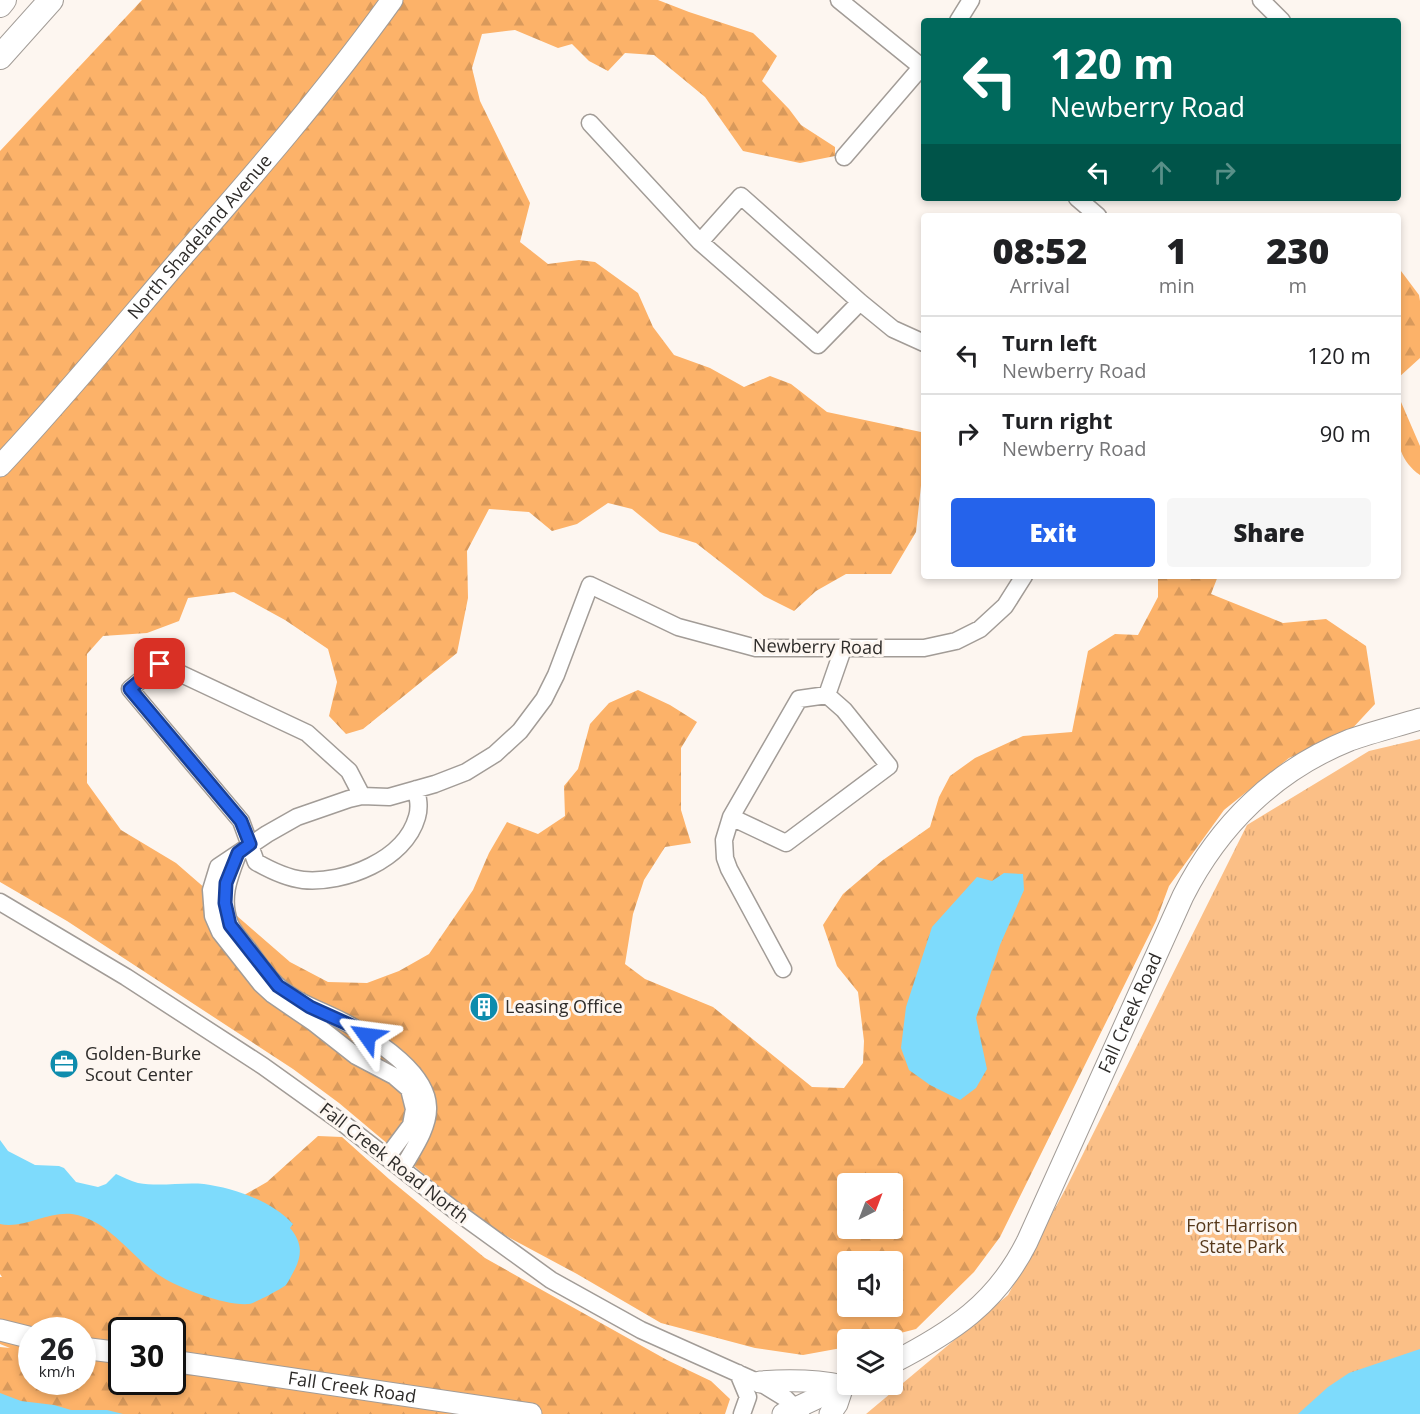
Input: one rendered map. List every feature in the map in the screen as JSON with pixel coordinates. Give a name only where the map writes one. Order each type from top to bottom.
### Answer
[{"type":"highway","points":[[0,5],[4,0]]},
{"type":"highway","points":[[0,57],[51,0]]},
{"type":"main road","name":"North Shadeland Avenue","points":[[0,466],[244,186],[347,61],[392,0]]},
{"type":"main road","name":"Fall Creek Road","points":[[903,1357],[936,1340],[968,1317],[993,1293],[1016,1263],[1183,896],[1202,861],[1222,834],[1264,791],[1298,767],[1351,740],[1420,719]]},
{"type":"main road","points":[[0,1330],[18,1334]]},
{"type":"main road","name":"Fall Creek Road","points":[[186,1363],[531,1414]]},
{"type":"main road","points":[[760,1382],[837,1384]]},
{"type":"main road","points":[[793,1412],[837,1389]]},
{"type":"main road","points":[[830,1414],[840,1395]]},
{"type":"street","points":[[839,0],[921,65]]},
{"type":"street","points":[[960,18],[971,0]]},
{"type":"street","points":[[1261,0],[1279,18]]},
{"type":"street","points":[[844,157],[921,69]]},
{"type":"street","points":[[590,123],[700,242],[819,345],[860,302]]},
{"type":"street","points":[[700,242],[741,196],[893,329],[921,342]]},
{"type":"street","points":[[1080,201],[1094,213]]},
{"type":"street","name":"Newberry Road","points":[[387,1157],[411,1125],[414,1108],[409,1089],[394,1076],[356,1056],[314,1023],[273,996],[261,984],[220,932],[213,916],[211,890],[218,867],[297,817],[322,807],[362,796],[389,797],[448,780],[472,769],[495,754],[520,731],[540,705],[553,681],[590,585],[678,627],[756,648],[843,650],[924,648],[944,644],[974,633],[1005,606],[1022,579]]},
{"type":"street","points":[[827,695],[843,650]]},
{"type":"street","points":[[362,796],[349,771],[307,733],[160,664],[130,689],[241,821],[244,849],[226,883],[225,903],[230,925],[255,959],[278,986],[310,1007],[352,1026],[396,1056],[426,1090],[428,1108],[425,1125],[402,1169]]},
{"type":"street","points":[[731,818],[786,843],[889,766],[844,710],[827,695],[799,699],[731,818],[724,840],[726,864],[783,969]]},
{"type":"street","points":[[244,849],[256,862],[276,873],[303,880],[328,879],[355,873],[384,858],[409,832],[417,816],[419,804],[416,789]]},
{"type":"street","name":"Fall Creek Road North","points":[[0,902],[218,1035],[319,1105],[505,1248],[573,1294],[641,1330],[760,1382],[785,1398],[793,1412]]},
{"type":"street","points":[[738,1373],[748,1397],[742,1414]]},
{"type":"green space","points":[[142,0],[658,0],[753,33],[777,56],[762,81],[801,125],[835,147],[835,156],[800,163],[743,151],[705,97],[654,55],[625,53],[608,71],[589,61],[572,44],[558,48],[515,30],[482,34],[472,68],[480,101],[530,203],[520,242],[548,264],[579,260],[595,262],[638,293],[653,327],[674,355],[710,368],[744,387],[770,376],[791,384],[827,412],[921,432],[921,486],[916,532],[891,574],[846,574],[816,591],[794,611],[764,596],[696,543],[660,532],[632,509],[608,503],[577,524],[552,531],[529,512],[489,509],[467,551],[468,598],[457,653],[363,729],[346,734],[329,716],[337,682],[328,649],[285,620],[234,592],[188,598],[179,621],[147,633],[103,636],[87,654],[87,783],[121,830],[176,863],[290,962],[328,982],[367,983],[399,971],[429,954],[473,890],[489,853],[507,822],[538,834],[565,816],[564,786],[578,769],[590,724],[609,703],[638,690],[670,705],[697,722],[681,748],[681,810],[691,843],[665,847],[644,880],[633,914],[625,964],[645,979],[713,1007],[812,1087],[844,1088],[863,1063],[864,1041],[858,992],[837,966],[823,925],[843,894],[883,860],[930,827],[939,797],[950,776],[975,758],[1023,736],[1072,732],[1088,651],[1115,634],[1138,635],[1158,597],[1158,579],[1217,579],[1211,594],[1283,623],[1326,619],[1366,646],[1375,704],[1349,732],[1289,758],[1224,810],[1169,886],[1156,921],[1000,1237],[974,1272],[916,1329],[903,1332],[903,1329],[837,1329],[837,1349],[803,1355],[755,1348],[661,1323],[577,1274],[482,1223],[339,1103],[293,1069],[67,921],[0,882],[0,151]]},
{"type":"green space","points":[[1401,271],[1419,295],[1420,358],[1401,375]]},
{"type":"green space","points":[[1401,402],[1420,446],[1420,475],[1404,458],[1401,451]]},
{"type":"green space","name":"Fort Harrison State Park","points":[[1420,739],[1420,1414],[866,1414],[889,1395],[903,1395],[903,1383],[1008,1295],[1066,1188],[1247,825],[1369,751]]},
{"type":"green space","points":[[318,1136],[342,1137],[485,1258],[667,1360],[711,1381],[730,1399],[725,1414],[0,1414],[0,1347],[10,1348],[0,1344],[0,1277],[2,1277],[0,1274],[0,1202],[199,1221],[267,1182]]},
{"type":"water","points":[[1004,873],[1023,874],[1024,890],[1000,945],[976,1018],[987,1069],[976,1088],[960,1100],[930,1085],[909,1070],[901,1048],[906,1007],[932,927],[977,877],[992,881]]},
{"type":"water","points":[[0,1140],[8,1151],[35,1165],[59,1166],[64,1168],[76,1182],[98,1187],[106,1184],[116,1174],[138,1183],[204,1184],[252,1197],[264,1202],[293,1224],[290,1228],[300,1247],[298,1263],[286,1285],[252,1303],[239,1304],[204,1296],[170,1282],[151,1269],[109,1232],[86,1218],[63,1214],[18,1224],[0,1224]]},
{"type":"water","points":[[1420,1349],[1420,1414],[1298,1414],[1328,1387],[1349,1373]]},
{"type":"water","points":[[0,1393],[21,1401],[54,1405],[71,1410],[107,1410],[123,1414],[0,1414]]},
{"type":"place","name":"Leasing Office","points":[[484,1007]]},
{"type":"place","name":"Golden-Burke Scout Center","points":[[64,1064]]},
{"type":"route","points":[[160,664],[130,689],[241,821],[250,844],[238,853],[226,883],[225,903],[230,925],[278,986],[310,1007],[352,1026],[367,1036]]}]
